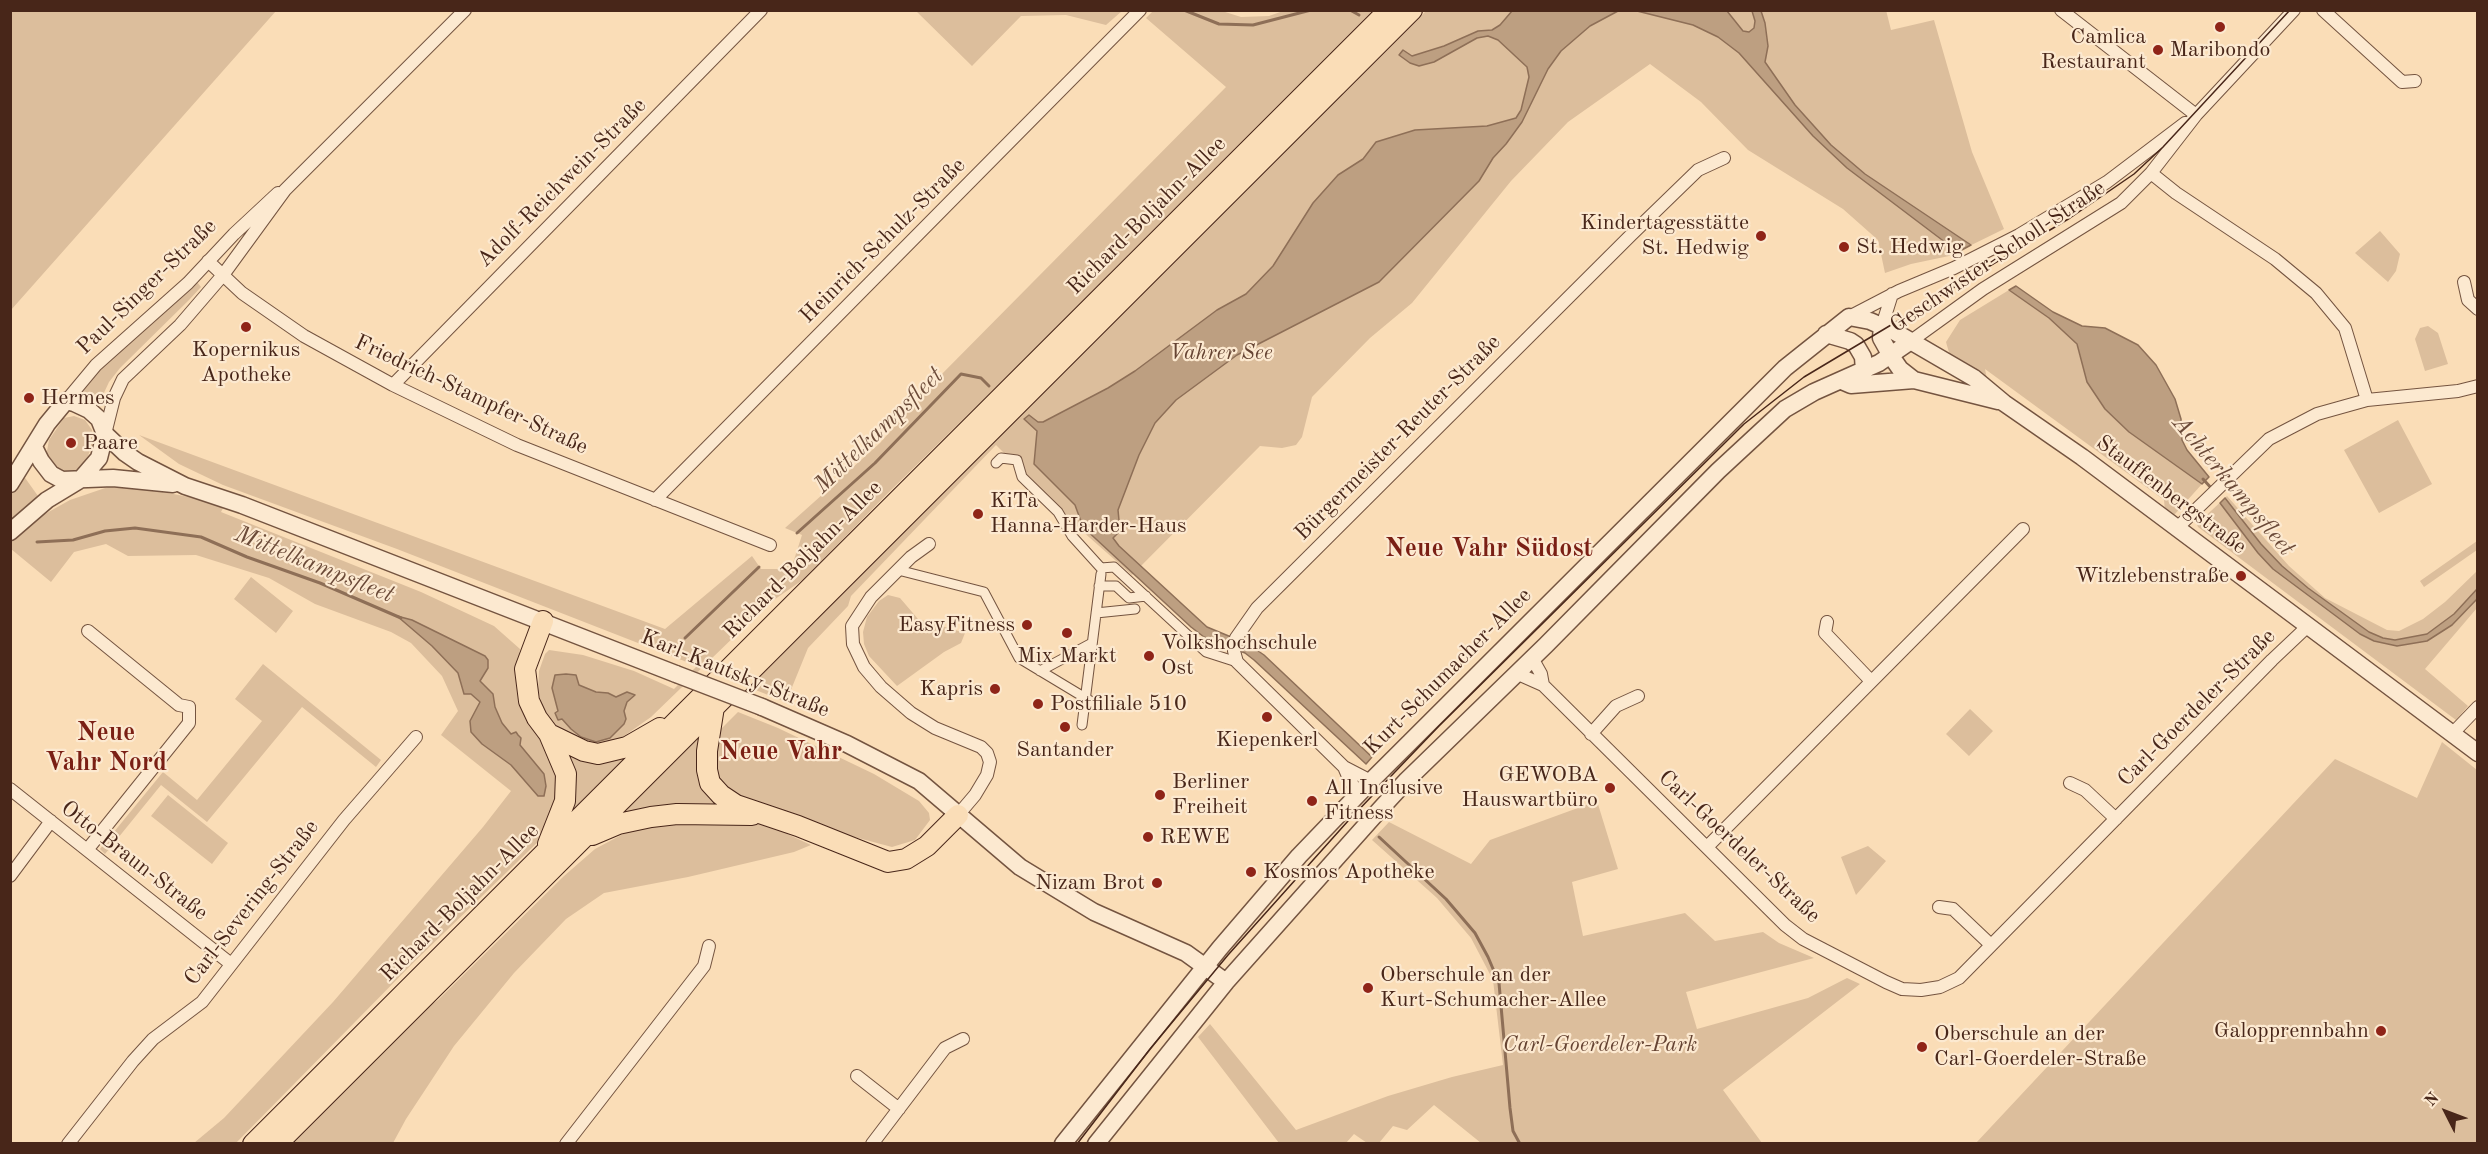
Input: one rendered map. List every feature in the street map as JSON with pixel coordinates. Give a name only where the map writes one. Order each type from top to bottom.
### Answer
[{"type":"main road","name":"Richard-Boljahn-Allee","points":[[253,1143],[1389,10]]},
{"type":"main road","name":"Richard-Boljahn-Allee","points":[[277,1143],[1412,10]]},
{"type":"main road","points":[[543,621],[525,669],[529,701],[537,718],[549,734],[566,774],[567,789],[560,816],[543,854]]},
{"type":"main road","points":[[714,707],[707,751],[710,783],[721,795],[736,805],[798,826],[888,862],[906,858],[927,846],[958,815]]},
{"type":"main road","points":[[549,734],[584,751],[598,754],[627,747],[676,721]]},
{"type":"main road","points":[[582,840],[618,824],[651,817],[677,814],[766,817]]},
{"type":"street","name":"Paul-Singer-Straße","points":[[80,480],[99,458],[114,398],[123,379],[180,325],[223,275],[285,190],[465,10]]},
{"type":"street","name":"Adolf-Reichwein-Straße","points":[[393,385],[761,10]]},
{"type":"street","name":"Heinrich-Schulz-Straße","points":[[655,500],[1140,10]]},
{"type":"street","points":[[2061,10],[2196,115]]},
{"type":"street","name":"Geschwister-Scholl-Straße","points":[[1864,371],[1891,356],[1983,289],[2121,203],[2151,173],[2196,115],[2294,10]]},
{"type":"street","points":[[2323,10],[2402,82],[2415,81]]},
{"type":"street","name":"Geschwister-Scholl-Straße","points":[[1849,317],[1892,294],[1986,252],[2088,194],[2136,162],[2196,115]]},
{"type":"street","name":"Bürgermeister-Reuter-Straße","points":[[1236,656],[1236,638],[1257,608],[1698,170],[1724,158]]},
{"type":"street","points":[[2151,173],[2175,194],[2275,259],[2316,293],[2345,328],[2367,400]]},
{"type":"street","name":"Paul-Singer-Straße","points":[[34,447],[47,424],[96,365],[188,283],[273,196],[285,190]]},
{"type":"street","name":"Friedrich-Stampfer-Straße","points":[[208,261],[242,293],[304,336],[393,385],[517,445],[725,525],[770,545]]},
{"type":"street","points":[[2464,282],[2468,300],[2478,309]]},
{"type":"street","points":[[1892,294],[1881,326],[1881,338],[1900,369],[1914,380]]},
{"type":"street","name":"Stauffenbergstraße","points":[[1849,317],[1881,326],[1974,378],[2004,403],[2048,432],[2478,753]]},
{"type":"street","name":"Kurt-Schumacher-Allee","points":[[1063,1143],[1206,966],[1299,856],[1365,787],[1785,368],[1849,317]]},
{"type":"street","points":[[1096,1143],[1226,982],[1407,780],[1765,425],[1785,409],[1814,392],[1864,371],[1863,357],[1856,345],[1826,334]]},
{"type":"street","name":"Stauffenbergstraße","points":[[1841,380],[1851,385],[1914,380],[2004,403]]},
{"type":"street","points":[[2177,528],[2269,439],[2317,414],[2367,400],[2458,391],[2478,386]]},
{"type":"street","name":"Karl-Kautsky-Straße","points":[[66,401],[89,410],[99,419],[105,434],[138,462],[185,486],[242,505],[762,707],[847,744],[919,780],[1010,859],[1059,892],[1094,912],[1186,953],[1226,982]]},
{"type":"street","points":[[10,484],[34,447]]},
{"type":"street","name":"Karl-Kautsky-Straße","points":[[34,447],[51,474],[62,480],[113,478],[185,486]]},
{"type":"street","points":[[996,463],[1001,458],[1017,460],[1022,477],[1058,512],[1072,536],[1101,568],[1114,567],[1206,652],[1236,656],[1365,787]]},
{"type":"street","points":[[10,532],[47,500],[80,480]]},
{"type":"street","points":[[1707,847],[2023,529]]},
{"type":"street","points":[[929,544],[911,557],[871,597],[852,626],[853,644],[864,667],[886,692],[935,728],[981,747],[987,753],[990,762],[987,775],[975,795],[958,815]]},
{"type":"street","points":[[898,570],[984,592],[1019,658],[1097,705]]},
{"type":"street","points":[[1082,725],[1101,574]]},
{"type":"street","points":[[1099,586],[1116,586],[1129,598],[1146,596]]},
{"type":"street","points":[[1096,613],[1135,609]]},
{"type":"street","points":[[1827,622],[1825,633],[1871,681]]},
{"type":"street","name":"Carl-Goerdeler-Straße","points":[[1516,673],[1542,685],[1785,925],[1803,939],[1855,967],[1902,988],[1922,990],[1940,987],[1959,978],[2308,626]]},
{"type":"street","points":[[87,850],[189,723],[189,707],[179,705],[88,631]]},
{"type":"street","points":[[1040,671],[1092,644]]},
{"type":"street","name":"Carl-Goerdeler-Straße","points":[[1532,658],[1541,674],[1542,685]]},
{"type":"street","points":[[1591,734],[1616,706],[1638,696]]},
{"type":"street","points":[[2452,734],[2478,706]]},
{"type":"street","name":"Carl-Severing-Straße","points":[[68,1143],[153,1039],[202,1002],[344,820],[416,737]]},
{"type":"street","name":"Carl-Goerdeler-Straße","points":[[2070,783],[2085,790],[2116,819]]},
{"type":"street","name":"Otto-Braun-Straße","points":[[10,789],[231,964]]},
{"type":"street","points":[[10,876],[51,822]]},
{"type":"street","points":[[1939,907],[1953,909],[1991,945]]},
{"type":"street","points":[[566,1143],[704,966],[709,946]]},
{"type":"street","points":[[872,1143],[945,1048],[963,1039]]},
{"type":"street","points":[[856,1077],[899,1109]]},
{"type":"green space","points":[[1286,10],[1379,11],[887,494],[804,579],[768,604],[651,717],[607,748],[563,734],[551,723],[542,706],[538,690],[539,671],[545,654],[549,650],[583,655],[634,671],[674,689],[697,666],[397,549],[223,485],[179,464],[139,435],[665,629],[752,556],[761,569],[782,569],[793,563],[802,535],[785,528],[880,443],[933,383],[1226,87],[1146,18],[1153,11],[1222,11],[1241,17],[1269,16]]},
{"type":"green space","name":"Vahrer See","points":[[1886,10],[1891,30],[1934,20],[1972,152],[2004,229],[1949,256],[1911,264],[1885,273],[1878,240],[1843,209],[1748,150],[1701,102],[1650,64],[1568,122],[1511,181],[1412,303],[1370,338],[1312,397],[1302,437],[1296,445],[1282,448],[1260,446],[1132,575],[1081,530],[996,445],[851,596],[848,606],[808,648],[786,702],[748,687],[991,440],[1426,11]]},
{"type":"green space","points":[[10,11],[276,11],[11,310]]},
{"type":"green space","points":[[916,11],[1122,11],[1106,25],[1066,15],[1021,16],[972,66]]},
{"type":"green space","points":[[2380,231],[2400,254],[2396,271],[2388,282],[2355,253]]},
{"type":"green space","points":[[197,282],[201,287],[120,368],[109,382],[96,410],[75,399],[91,377]]},
{"type":"green space","points":[[2009,290],[2049,318],[2072,338],[2077,345],[2087,382],[2105,409],[2129,432],[2202,484],[2175,514],[2171,515],[2165,511],[2164,500],[1985,369],[1987,379],[1950,356],[1946,342],[1960,320]]},
{"type":"green space","points":[[2428,326],[2438,333],[2448,364],[2425,371],[2415,339],[2420,328]]},
{"type":"green space","points":[[74,416],[85,420],[92,430],[93,442],[88,456],[79,468],[70,474],[61,475],[48,462],[49,440],[64,418]]},
{"type":"green space","points":[[2398,420],[2432,484],[2379,513],[2344,450]]},
{"type":"green space","points":[[23,475],[38,496],[11,519],[11,496]]},
{"type":"green space","points":[[108,487],[147,489],[224,506],[221,512],[421,592],[494,626],[520,649],[516,683],[521,709],[554,756],[563,787],[542,838],[413,963],[236,1143],[194,1143],[224,1118],[333,1002],[483,827],[511,791],[441,735],[458,711],[442,676],[411,643],[391,632],[315,604],[269,578],[196,555],[128,556],[106,544],[74,552],[51,582],[11,549],[10,542],[25,527],[45,514],[70,500]]},
{"type":"green space","points":[[2227,496],[2289,566],[2325,598],[2387,630],[2399,631],[2423,619],[2445,602],[2477,571],[2477,608],[2425,669],[2468,706],[2456,720],[2198,527],[2197,524]]},
{"type":"green space","points":[[2477,541],[2477,550],[2424,587],[2420,581]]},
{"type":"green space","points":[[251,577],[293,611],[276,633],[234,599]]},
{"type":"green space","points":[[888,595],[900,598],[918,619],[965,633],[961,643],[944,652],[897,686],[869,656],[864,644],[863,632],[867,617],[879,601]]},
{"type":"green space","points":[[263,664],[381,760],[376,767],[302,707],[207,822],[161,785],[105,854],[100,849],[163,772],[197,800],[262,721],[235,699]]},
{"type":"green space","points":[[1970,709],[1993,731],[1969,756],[1946,734]]},
{"type":"green space","points":[[738,712],[778,728],[874,774],[919,801],[929,813],[930,820],[915,840],[892,847],[832,831],[733,795],[712,769],[716,734]]},
{"type":"green space","points":[[702,727],[725,805],[618,816]]},
{"type":"green space","points":[[558,741],[637,749],[564,825]]},
{"type":"green space","points":[[2442,742],[2477,770],[2477,1143],[1976,1143],[2335,759],[2417,798]]},
{"type":"green space","points":[[168,795],[228,843],[212,864],[151,816]]},
{"type":"green space","name":"Carl-Goerdeler-Park","points":[[1597,801],[1618,869],[1572,882],[1583,936],[1685,913],[1715,941],[1763,932],[1779,943],[1814,958],[1686,992],[1697,1029],[1808,998],[1847,978],[1860,984],[1723,1090],[1762,1143],[1481,1143],[1434,1105],[1407,1130],[1393,1126],[1379,1143],[1367,1143],[1354,1134],[1346,1143],[1279,1143],[1198,1037],[1210,1024],[1296,1130],[1388,1096],[1503,1065],[1493,980],[1471,938],[1437,898],[1372,840],[1389,822],[1471,864],[1490,840]]},
{"type":"green space","points":[[743,820],[768,825],[811,845],[794,852],[688,877],[604,893],[566,919],[514,973],[454,1046],[393,1143],[286,1144],[411,1019],[438,1000],[564,876],[595,849],[625,833],[652,825]]},
{"type":"green space","points":[[1868,846],[1886,861],[1856,895],[1841,857]]},
{"type":"shaded area","name":"Vahrer See","points":[[1512,11],[1618,11],[1590,26],[1561,51],[1548,69],[1522,122],[1493,158],[1479,181],[1379,282],[1237,355],[1176,400],[1155,423],[1139,455],[1118,510],[1120,531],[1113,538],[1119,546],[1207,627],[1248,644],[1264,655],[1372,757],[1366,764],[1254,660],[1245,653],[1204,637],[1191,627],[1083,527],[1075,505],[1034,464],[1037,431],[1024,419],[1029,415],[1038,422],[1043,422],[1108,388],[1135,371],[1217,310],[1246,294],[1273,266],[1313,203],[1338,175],[1363,159],[1376,142],[1415,130],[1487,126],[1516,118],[1521,110],[1529,77],[1527,67],[1498,40],[1488,36],[1477,38],[1434,62],[1419,66],[1399,55],[1403,50],[1412,56],[1444,46],[1478,31],[1492,30],[1500,25]]},
{"type":"shaded area","points":[[1637,11],[1727,11],[1743,31],[1749,32],[1754,28],[1755,21],[1752,11],[1761,11],[1768,46],[1765,62],[1795,105],[1831,145],[1865,174],[1971,245],[1958,252],[1847,168],[1813,136],[1739,53],[1718,37],[1693,25]]},
{"type":"shaded area","points":[[2016,286],[2053,312],[2082,326],[2105,328],[2138,345],[2156,365],[2175,399],[2181,419],[2182,440],[2187,450],[2209,477],[2202,484],[2129,432],[2105,409],[2087,382],[2077,344],[2049,318],[2009,290]]},
{"type":"shaded area","points":[[2225,498],[2261,544],[2282,566],[2308,588],[2369,632],[2383,638],[2395,640],[2427,634],[2454,614],[2477,589],[2477,599],[2452,625],[2427,641],[2397,646],[2374,641],[2360,634],[2273,569],[2220,503]]},
{"type":"shaded area","points":[[397,616],[412,620],[485,656],[488,660],[488,668],[480,681],[493,694],[495,707],[502,723],[511,734],[516,732],[521,738],[520,745],[544,774],[546,786],[544,796],[538,796],[511,765],[482,744],[471,732],[470,721],[480,702],[471,694],[464,694],[458,673],[432,646]]},
{"type":"shaded area","points":[[555,675],[576,675],[579,685],[596,692],[608,693],[616,697],[627,692],[635,695],[627,702],[624,724],[610,738],[596,742],[581,737],[562,719],[558,720],[552,688]]},
{"type":"waterway","name":"Achterkampsfleet","points":[[1184,10],[1219,24],[1253,25],[1311,10]]},
{"type":"waterway","name":"Achterkampsfleet","points":[[1350,10],[1359,15]]},
{"type":"waterway","name":"Mittelkampsfleet","points":[[797,533],[875,463],[961,374],[981,378],[989,386]]},
{"type":"waterway","name":"Achterkampsfleet","points":[[2203,479],[2213,490]]},
{"type":"waterway","name":"Mittelkampsfleet","points":[[37,542],[73,540],[105,531],[135,528],[201,537],[247,557],[320,583],[401,618]]},
{"type":"waterway","name":"Mittelkampsfleet","points":[[685,638],[759,567]]},
{"type":"waterway","name":"Mittelkampsfleet","points":[[1379,837],[1446,899],[1475,933],[1488,957],[1499,983],[1510,1108],[1513,1131],[1520,1144]]},
{"type":"tram line","points":[[1077,1144],[1150,1049],[1228,955],[1348,821],[1439,726],[1744,424],[1804,377],[2070,218],[2134,174],[2163,147],[2290,10]]},
{"type":"place","name":"Maribondo","points":[[2220,27]]},
{"type":"place","name":"Camlica Restaurant","points":[[2158,50]]},
{"type":"place","name":"Kindertagesstätte St. Hedwig","points":[[1761,236]]},
{"type":"place","name":"St. Hedwig","points":[[1844,247]]},
{"type":"place","name":"Kopernikus Apotheke","points":[[246,327]]},
{"type":"place","name":"Hermes","points":[[29,398]]},
{"type":"place","name":"Paare","points":[[71,443]]},
{"type":"place","name":"KiTa Hanna-Harder-Haus","points":[[978,514]]},
{"type":"place","name":"Witzlebenstraße","points":[[2241,576]]},
{"type":"place","name":"EasyFitness","points":[[1027,625]]},
{"type":"place","name":"Mix Markt","points":[[1067,633]]},
{"type":"place","name":"Volkshochschule Ost","points":[[1149,656]]},
{"type":"place","name":"Kapris","points":[[995,689]]},
{"type":"place","name":"Postfiliale 510","points":[[1038,704]]},
{"type":"place","name":"Kiepenkerl","points":[[1267,717]]},
{"type":"place","name":"Santander","points":[[1065,727]]},
{"type":"place","name":"GEWOBA Hauswartbüro","points":[[1610,788]]},
{"type":"place","name":"Berliner Freiheit","points":[[1160,795]]},
{"type":"place","name":"All Inclusive Fitness","points":[[1312,801]]},
{"type":"place","name":"REWE","points":[[1148,837]]},
{"type":"place","name":"Kosmos Apotheke","points":[[1251,872]]},
{"type":"place","name":"Nizam Brot","points":[[1157,883]]},
{"type":"place","name":"Oberschule an der Kurt-Schumacher-Allee","points":[[1368,988]]},
{"type":"place","name":"Galopprennbahn","points":[[2381,1031]]},
{"type":"place","name":"Oberschule an der Carl-Goerdeler-Straße","points":[[1922,1047]]},
{"type":"district","name":"Neue Vahr Südost","points":[[1489,549]]},
{"type":"district","name":"Neue Vahr Nord","points":[[106,748]]},
{"type":"district","name":"Neue Vahr","points":[[781,752]]}]
